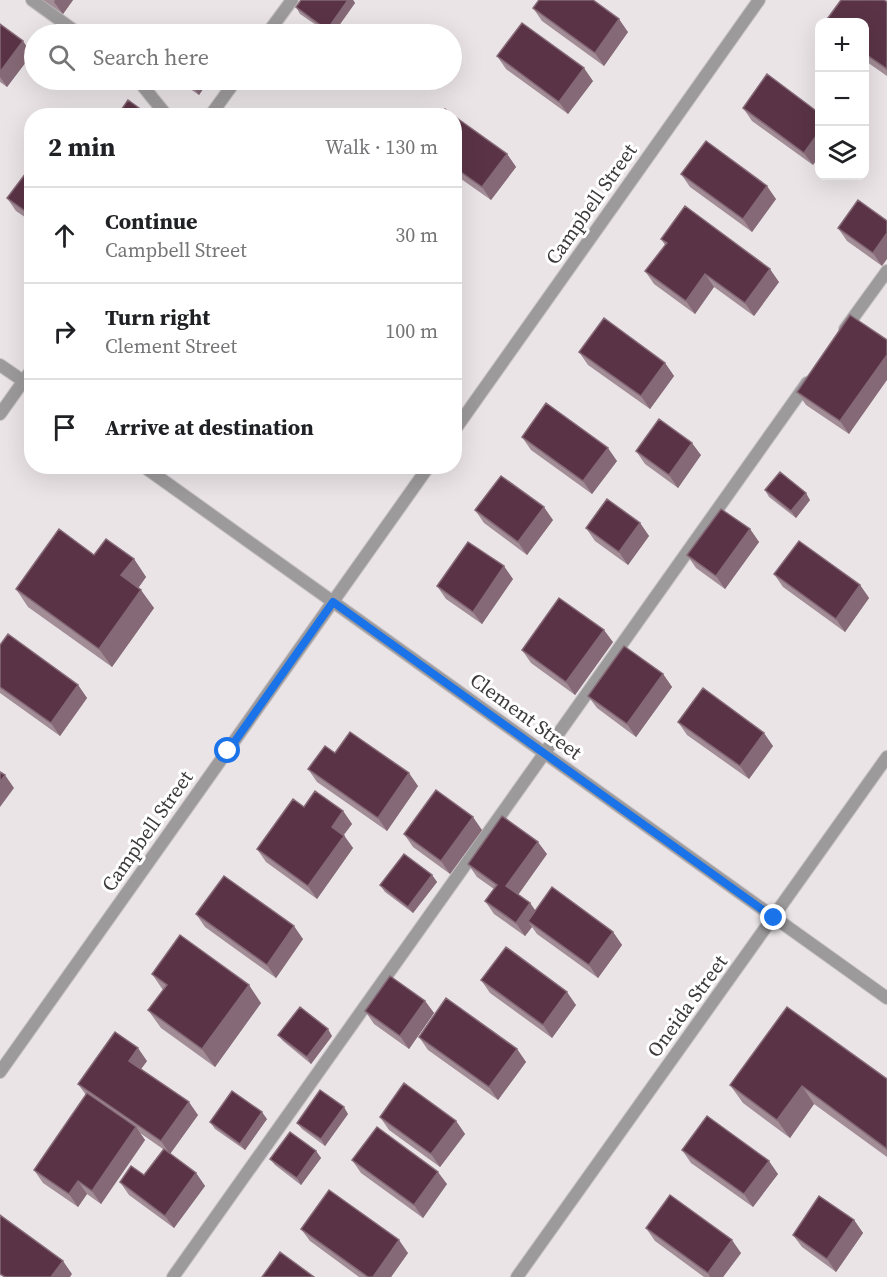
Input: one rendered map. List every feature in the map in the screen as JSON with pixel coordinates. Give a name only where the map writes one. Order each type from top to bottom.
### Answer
[{"type":"street","points":[[32,0],[65,24]]},
{"type":"street","points":[[274,24],[292,0]]},
{"type":"street","name":"Campbell Street","points":[[462,420],[759,0]]},
{"type":"street","points":[[146,90],[161,108]]},
{"type":"street","points":[[216,108],[229,90]]},
{"type":"street","points":[[839,339],[887,271]]},
{"type":"street","points":[[0,365],[24,382]]},
{"type":"street","points":[[172,1277],[812,377]]},
{"type":"street","points":[[0,414],[24,387]]},
{"type":"street","name":"Clement Street","points":[[154,474],[887,998]]},
{"type":"street","name":"Campbell Street","points":[[0,1072],[423,474]]},
{"type":"street","name":"Oneida Street","points":[[517,1277],[887,757]]},
{"type":"building","points":[[301,0],[348,0],[331,24],[319,24],[296,7]]},
{"type":"building","points":[[539,0],[593,0],[619,19],[595,53],[533,8]]},
{"type":"building","points":[[841,0],[884,0],[887,2],[887,69],[869,56],[869,18],[828,18]]},
{"type":"building","points":[[522,23],[584,68],[559,102],[497,56]]},
{"type":"building","points":[[0,24],[23,41],[0,72]]},
{"type":"building","points":[[767,74],[815,110],[815,138],[804,153],[743,108]]},
{"type":"building","points":[[128,100],[139,108],[122,108]]},
{"type":"building","points":[[462,122],[507,154],[482,187],[462,173]]},
{"type":"building","points":[[706,141],[767,186],[743,219],[681,174]]},
{"type":"building","points":[[24,176],[24,210],[7,198]]},
{"type":"building","points":[[858,200],[887,221],[887,233],[873,253],[838,228]]},
{"type":"building","points":[[685,206],[770,269],[745,303],[705,274],[686,301],[645,271],[667,243],[661,239]]},
{"type":"building","points":[[850,315],[887,340],[887,355],[840,421],[797,392]]},
{"type":"building","points":[[604,318],[665,363],[641,396],[579,352]]},
{"type":"building","points":[[546,403],[608,448],[583,481],[522,437]]},
{"type":"building","points":[[659,419],[692,443],[669,475],[636,451]]},
{"type":"building","points":[[780,472],[806,493],[791,511],[765,490]]},
{"type":"building","points":[[501,476],[544,507],[518,542],[475,510]]},
{"type":"building","points":[[607,499],[640,523],[619,552],[586,528]]},
{"type":"building","points":[[721,509],[750,529],[716,576],[687,555]]},
{"type":"building","points":[[59,529],[94,555],[106,539],[134,559],[121,575],[141,590],[99,649],[16,589]]},
{"type":"building","points":[[799,541],[860,585],[836,619],[774,574]]},
{"type":"building","points":[[468,542],[504,566],[473,612],[437,586]]},
{"type":"building","points":[[559,598],[604,630],[566,682],[522,650]]},
{"type":"building","points":[[8,634],[78,685],[51,723],[0,687],[0,645]]},
{"type":"building","points":[[624,646],[663,674],[627,724],[588,696]]},
{"type":"building","points":[[703,688],[764,733],[740,766],[678,722]]},
{"type":"building","points":[[350,732],[409,773],[378,818],[308,769],[325,746],[335,753]]},
{"type":"building","points":[[0,772],[5,775],[0,782]]},
{"type":"building","points":[[436,790],[473,817],[441,861],[404,834]]},
{"type":"building","points":[[315,791],[343,811],[332,827],[344,836],[308,886],[257,849],[293,799],[304,807]]},
{"type":"building","points":[[502,816],[538,842],[506,886],[530,903],[516,923],[485,901],[497,885],[468,864]]},
{"type":"building","points":[[404,854],[432,875],[408,907],[380,885]]},
{"type":"building","points":[[224,876],[294,926],[267,965],[196,914]]},
{"type":"building","points":[[552,887],[613,932],[589,965],[528,921]]},
{"type":"building","points":[[180,935],[249,985],[202,1049],[148,1010],[167,985],[152,974]]},
{"type":"building","points":[[506,947],[567,992],[543,1025],[481,980]]},
{"type":"building","points":[[390,976],[425,1001],[400,1036],[365,1011]]},
{"type":"building","points":[[446,998],[517,1049],[489,1087],[419,1037]]},
{"type":"building","points":[[300,1007],[328,1029],[307,1057],[278,1035]]},
{"type":"building","points":[[787,1007],[887,1079],[887,1149],[802,1086],[777,1120],[730,1085]]},
{"type":"building","points":[[115,1032],[138,1048],[129,1061],[189,1102],[161,1141],[78,1084]]},
{"type":"building","points":[[404,1083],[456,1121],[431,1154],[380,1117]]},
{"type":"building","points":[[320,1090],[344,1107],[321,1139],[297,1123]]},
{"type":"building","points":[[232,1091],[262,1112],[240,1144],[210,1122]]},
{"type":"building","points":[[87,1093],[136,1127],[92,1191],[78,1181],[69,1194],[34,1170]]},
{"type":"building","points":[[707,1116],[769,1161],[744,1194],[682,1150]]},
{"type":"building","points":[[377,1127],[438,1172],[414,1205],[352,1160]]},
{"type":"building","points":[[290,1132],[316,1151],[297,1178],[270,1159]]},
{"type":"building","points":[[164,1149],[196,1173],[165,1216],[120,1182],[131,1166],[144,1175]]},
{"type":"building","points":[[329,1190],[399,1240],[373,1277],[368,1277],[301,1229]]},
{"type":"building","points":[[670,1195],[732,1240],[708,1273],[646,1228]]},
{"type":"building","points":[[819,1196],[854,1220],[827,1259],[793,1235]]},
{"type":"building","points":[[0,1215],[63,1261],[51,1277],[5,1277],[0,1274]]},
{"type":"building","points":[[280,1252],[314,1277],[262,1277]]},
{"type":"route","points":[[228,751],[333,602],[774,918]]}]
